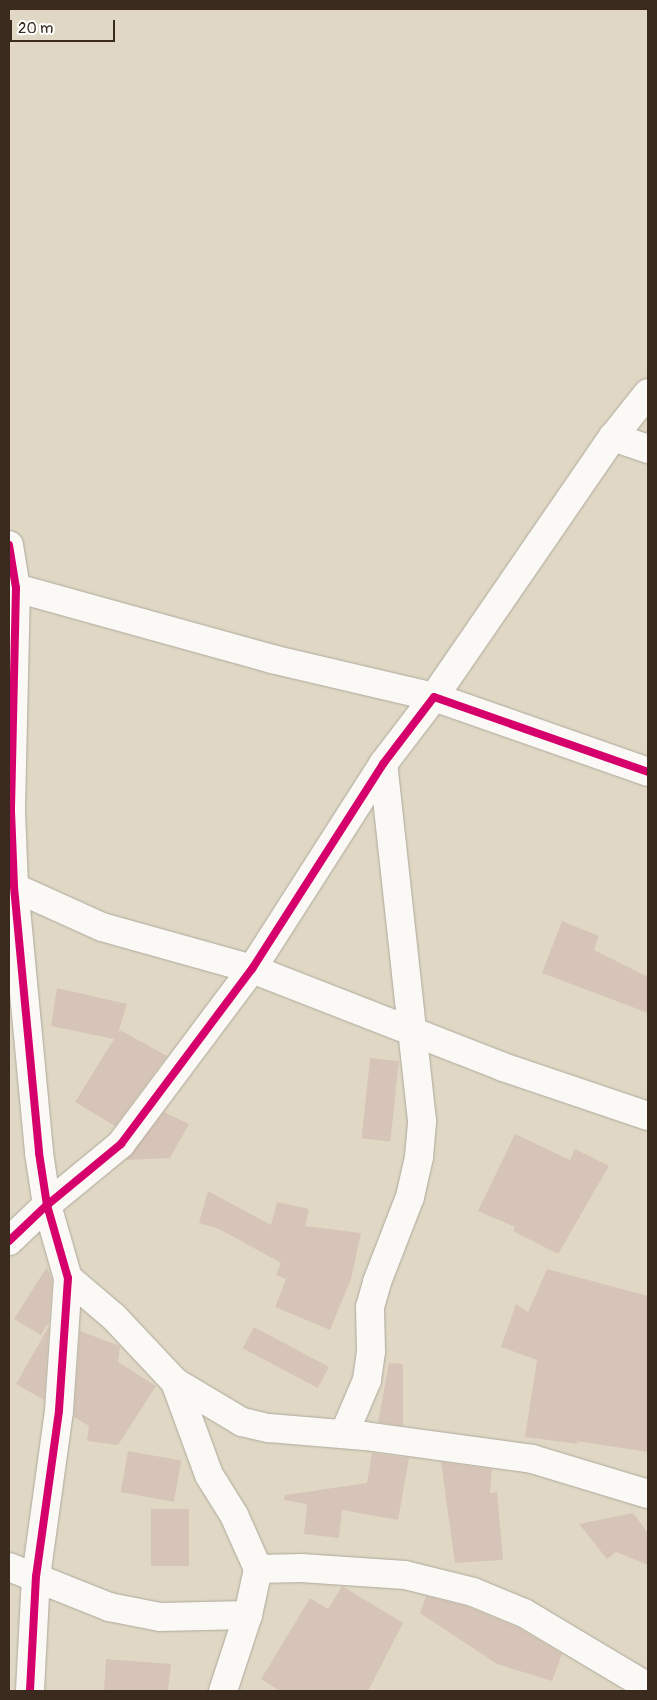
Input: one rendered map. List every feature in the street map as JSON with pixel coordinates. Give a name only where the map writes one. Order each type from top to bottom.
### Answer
[{"type":"street","points":[[9,1241],[47,1205],[121,1144],[252,969],[383,764],[434,697],[612,437],[648,393]]},
{"type":"street","points":[[612,437],[648,449]]},
{"type":"street","points":[[9,545],[12,589],[11,886],[47,1205],[68,1278],[59,1411],[36,1576],[30,1691]]},
{"type":"street","points":[[12,589],[272,659],[434,697],[648,772]]},
{"type":"street","points":[[344,1434],[367,1380],[371,1351],[370,1307],[377,1282],[410,1197],[419,1157],[422,1120],[410,1030],[383,764]]},
{"type":"street","points":[[11,886],[102,927],[252,969],[503,1068],[648,1116]]},
{"type":"street","points":[[68,1278],[114,1317],[175,1382],[242,1422],[270,1428],[344,1434],[532,1459],[648,1494]]},
{"type":"street","points":[[175,1382],[208,1475],[234,1515],[258,1569],[248,1615],[224,1691]]},
{"type":"street","points":[[9,1567],[109,1606],[160,1616],[248,1615]]},
{"type":"street","points":[[258,1569],[301,1568],[406,1575],[473,1592],[524,1613],[648,1687]]},
{"type":"building","points":[[562,921],[599,936],[594,950],[648,977],[648,1013],[542,973]]},
{"type":"building","points":[[57,988],[127,1004],[118,1033],[120,1030],[167,1056],[115,1126],[75,1102],[114,1039],[51,1026]]},
{"type":"building","points":[[370,1058],[399,1061],[390,1142],[362,1139]]},
{"type":"building","points":[[164,1112],[189,1124],[170,1158],[126,1160]]},
{"type":"building","points":[[515,1134],[570,1160],[575,1149],[609,1166],[558,1254],[513,1231],[515,1227],[478,1211]]},
{"type":"building","points":[[208,1191],[271,1225],[277,1202],[309,1209],[305,1226],[361,1233],[351,1279],[330,1330],[275,1307],[286,1279],[276,1275],[281,1263],[219,1229],[199,1223]]},
{"type":"building","points":[[47,1267],[52,1280],[49,1322],[41,1335],[14,1319]]},
{"type":"building","points":[[547,1269],[648,1296],[648,1452],[576,1441],[579,1444],[525,1437],[537,1360],[501,1347],[516,1304],[528,1312]]},
{"type":"building","points":[[49,1326],[44,1400],[16,1384]]},
{"type":"building","points":[[254,1327],[329,1367],[318,1388],[243,1348]]},
{"type":"building","points":[[80,1331],[120,1346],[118,1362],[156,1386],[118,1445],[87,1441],[89,1426],[74,1417]]},
{"type":"building","points":[[389,1363],[403,1364],[403,1426],[378,1422]]},
{"type":"building","points":[[128,1451],[181,1460],[174,1502],[121,1492]]},
{"type":"building","points":[[372,1453],[409,1458],[398,1520],[342,1510],[339,1538],[304,1534],[307,1504],[284,1500],[285,1495],[367,1483]]},
{"type":"building","points":[[441,1462],[492,1469],[490,1493],[497,1492],[503,1560],[455,1563]]},
{"type":"building","points":[[151,1509],[189,1509],[189,1566],[151,1566]]},
{"type":"building","points":[[633,1513],[648,1533],[648,1565],[616,1552],[607,1559],[579,1524]]},
{"type":"building","points":[[342,1586],[403,1623],[368,1691],[280,1691],[261,1679],[310,1598],[328,1609]]},
{"type":"building","points":[[426,1596],[468,1607],[517,1627],[562,1654],[552,1681],[497,1664],[420,1613]]},
{"type":"building","points":[[106,1659],[171,1664],[168,1691],[104,1691]]},
{"type":"cycle path","points":[[9,545],[16,588],[11,811],[14,887],[39,1153],[47,1205],[68,1278],[59,1411],[36,1576],[30,1691]]},
{"type":"cycle path","points":[[9,1241],[47,1205],[121,1144],[252,969],[383,764],[434,697],[648,772]]}]
